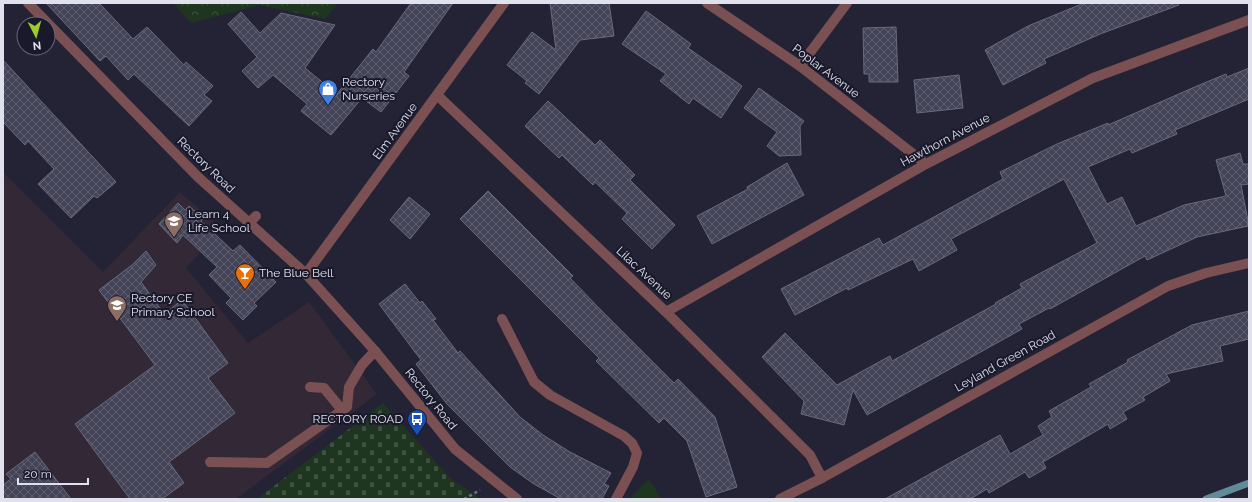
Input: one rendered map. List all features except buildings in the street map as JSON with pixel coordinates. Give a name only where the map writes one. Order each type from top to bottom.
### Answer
[{"type":"street","name":"Rectory Road","points":[[28,3],[198,177],[252,219],[306,274],[375,351],[455,449],[517,499]]},
{"type":"street","name":"Elm Avenue","points":[[306,274],[504,3]]},
{"type":"street","name":"Poplar Avenue","points":[[707,3],[800,66],[926,164]]},
{"type":"street","points":[[800,66],[847,3]]},
{"type":"street","name":"Hawthorn Avenue","points":[[666,312],[926,164],[1092,78],[1249,20]]},
{"type":"street","name":"Lilac Avenue","points":[[437,95],[666,312],[810,456],[822,478]]},
{"type":"street","name":"Leyland Green Road","points":[[780,499],[822,478],[1168,286],[1206,273],[1249,263]]},
{"type":"street","points":[[502,319],[534,382],[550,395],[613,429],[632,443],[637,453],[634,467],[616,499]]},
{"type":"street","points":[[210,462],[267,463],[347,407],[349,387],[362,365],[375,351]]},
{"type":"street","points":[[310,387],[324,388],[342,410]]},
{"type":"shaded area","name":"Rectory CE Primary School","points":[[3,172],[103,272],[180,192],[222,229],[186,268],[248,343],[309,302],[377,394],[236,499],[3,499]]},
{"type":"green space","points":[[173,3],[338,3],[325,19],[260,5],[191,23]]},
{"type":"green space","points":[[383,403],[450,478],[481,499],[257,499]]},
{"type":"green space","points":[[649,479],[662,499],[629,499]]},
{"type":"waterway","points":[[1206,499],[1249,483]]},
{"type":"place","name":"Rectory Nurseries","points":[[328,106]]},
{"type":"place","name":"Learn 4 Life School","points":[[174,238]]},
{"type":"place","name":"The Blue Bell","points":[[245,290]]},
{"type":"place","name":"Rectory CE Primary School","points":[[117,322]]},
{"type":"place","name":"RECTORY ROAD","points":[[417,436]]}]
